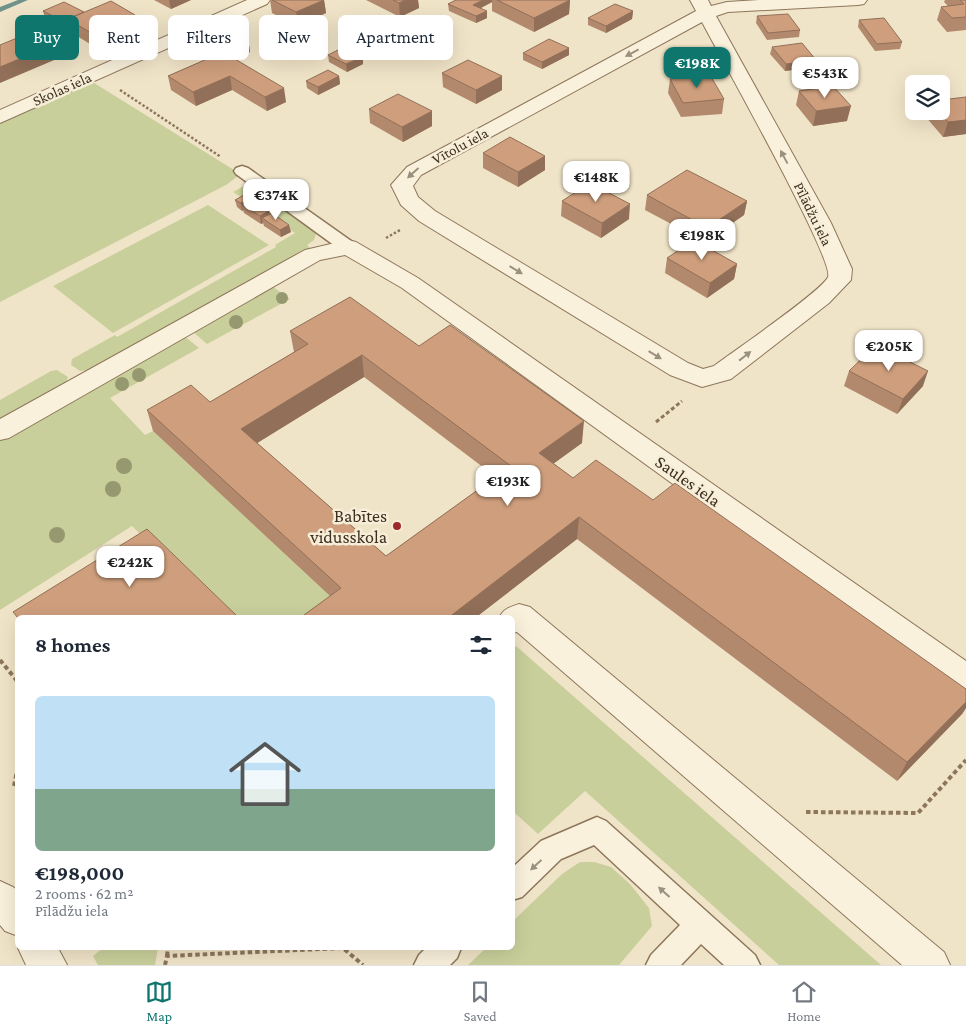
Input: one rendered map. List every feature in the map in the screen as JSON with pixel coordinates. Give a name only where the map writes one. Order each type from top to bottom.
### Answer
[{"type":"street","name":"Skolas iela","points":[[0,117],[261,0]]},
{"type":"street","name":"Vītolu iela","points":[[702,378],[678,369],[428,216],[409,200],[402,185],[414,170],[702,7],[727,8],[858,0]]},
{"type":"street","name":"Pīlādžu iela","points":[[702,7],[815,215],[840,269],[839,280],[821,298],[722,373],[702,378]]},
{"type":"street","name":"Saules iela","points":[[353,249],[410,283],[966,678]]},
{"type":"street","points":[[0,431],[314,255],[353,249]]},
{"type":"street","points":[[515,619],[519,616],[931,965]]},
{"type":"street","points":[[0,899],[15,915]]},
{"type":"street","points":[[39,950],[48,965]]},
{"type":"lane","points":[[242,171],[353,249]]},
{"type":"lane","points":[[515,884],[551,850],[597,830],[744,965]]},
{"type":"lane","points":[[661,965],[700,925]]},
{"type":"lane","points":[[429,965],[445,950]]},
{"type":"path","points":[[95,74],[242,171]]},
{"type":"path","points":[[353,249],[428,216]]},
{"type":"path","points":[[633,442],[695,390],[702,378]]},
{"type":"path","points":[[0,660],[15,678]]},
{"type":"path","points":[[748,811],[918,813],[966,760]]},
{"type":"path","points":[[14,786],[15,781]]},
{"type":"path","points":[[165,965],[168,950]]},
{"type":"path","points":[[167,956],[299,950]]},
{"type":"path","points":[[345,950],[363,965]]},
{"type":"green space","points":[[91,81],[234,170],[238,176],[226,185],[0,302],[0,122]]},
{"type":"green space","points":[[251,186],[316,234],[314,240],[307,245],[310,248],[89,370],[80,371],[71,365],[72,359],[115,335],[117,337],[276,247],[275,245],[295,233],[233,192],[242,187]]},
{"type":"green space","points":[[208,205],[269,245],[113,333],[53,286]]},
{"type":"green space","points":[[269,284],[290,299],[207,344],[191,330]]},
{"type":"green space","points":[[183,335],[199,348],[110,398],[145,435],[153,431],[344,609],[335,615],[222,615],[132,526],[0,610],[0,439]]},
{"type":"green space","points":[[57,370],[68,377],[66,382],[0,420],[0,400],[51,371]]},
{"type":"green space","points":[[515,647],[881,965],[779,965],[585,791],[538,834],[515,813]]},
{"type":"green space","points":[[580,862],[594,862],[611,867],[630,884],[649,908],[652,926],[619,965],[468,965],[484,950],[515,950],[515,919],[562,874]]},
{"type":"green space","points":[[100,950],[158,950],[155,965],[98,965],[93,956]]},
{"type":"building","points":[[272,0],[324,0],[296,12]]},
{"type":"building","points":[[393,0],[405,0],[399,3]]},
{"type":"building","points":[[456,0],[483,0],[473,5],[487,11],[476,16],[448,4]]},
{"type":"building","points":[[497,0],[570,0],[534,18]]},
{"type":"building","points":[[960,0],[966,0],[966,17],[952,18],[941,7],[964,4]]},
{"type":"building","points":[[111,1],[135,15],[89,15],[89,32],[79,26],[78,15]]},
{"type":"building","points":[[64,2],[84,12],[77,15],[51,15],[43,11]]},
{"type":"building","points":[[615,4],[633,11],[606,26],[588,18]]},
{"type":"building","points":[[788,14],[800,30],[768,33],[757,16]]},
{"type":"building","points":[[884,18],[902,42],[877,44],[859,20]]},
{"type":"building","points":[[15,39],[15,60],[17,60],[0,67],[0,45]]},
{"type":"building","points":[[549,39],[569,48],[542,62],[523,53]]},
{"type":"building","points":[[802,43],[816,60],[786,64],[772,47]]},
{"type":"building","points":[[338,50],[338,60],[328,55]]},
{"type":"building","points":[[205,60],[237,60],[284,88],[265,97],[230,76],[193,92],[168,76]]},
{"type":"building","points":[[338,60],[356,60],[346,64]]},
{"type":"building","points":[[468,60],[502,76],[476,90],[442,73]]},
{"type":"building","points":[[328,70],[339,76],[318,87],[306,81]]},
{"type":"building","points":[[710,75],[724,99],[683,103],[670,79]]},
{"type":"building","points":[[833,86],[851,106],[816,111],[799,91]]},
{"type":"building","points":[[398,94],[432,111],[402,127],[369,109]]},
{"type":"building","points":[[966,97],[966,120],[948,122],[946,120],[950,120],[950,99]]},
{"type":"building","points":[[510,137],[545,156],[518,172],[483,153]]},
{"type":"building","points":[[687,170],[747,201],[707,228],[647,195]]},
{"type":"building","points":[[590,183],[630,204],[602,223],[562,201]]},
{"type":"building","points":[[244,195],[250,199],[241,203],[235,200]]},
{"type":"building","points":[[251,200],[269,211],[260,216],[242,205]]},
{"type":"building","points":[[272,213],[289,225],[280,230],[262,218]]},
{"type":"building","points":[[694,240],[737,264],[710,283],[667,258]]},
{"type":"building","points":[[350,297],[419,346],[450,325],[584,421],[539,453],[573,478],[596,460],[653,500],[675,483],[966,689],[966,702],[907,762],[579,517],[452,615],[304,615],[341,588],[147,410],[191,385],[210,402],[308,344],[290,331]],"holes":[[[362,355],[511,466],[386,556],[241,429]]]},
{"type":"building","points":[[876,345],[928,371],[903,399],[849,371]]},
{"type":"building","points":[[147,529],[236,615],[16,615],[13,612]]},
{"type":"waterway","points":[[0,10],[24,0]]},
{"type":"place","name":"Babītes vidusskola","points":[[397,526]]}]
